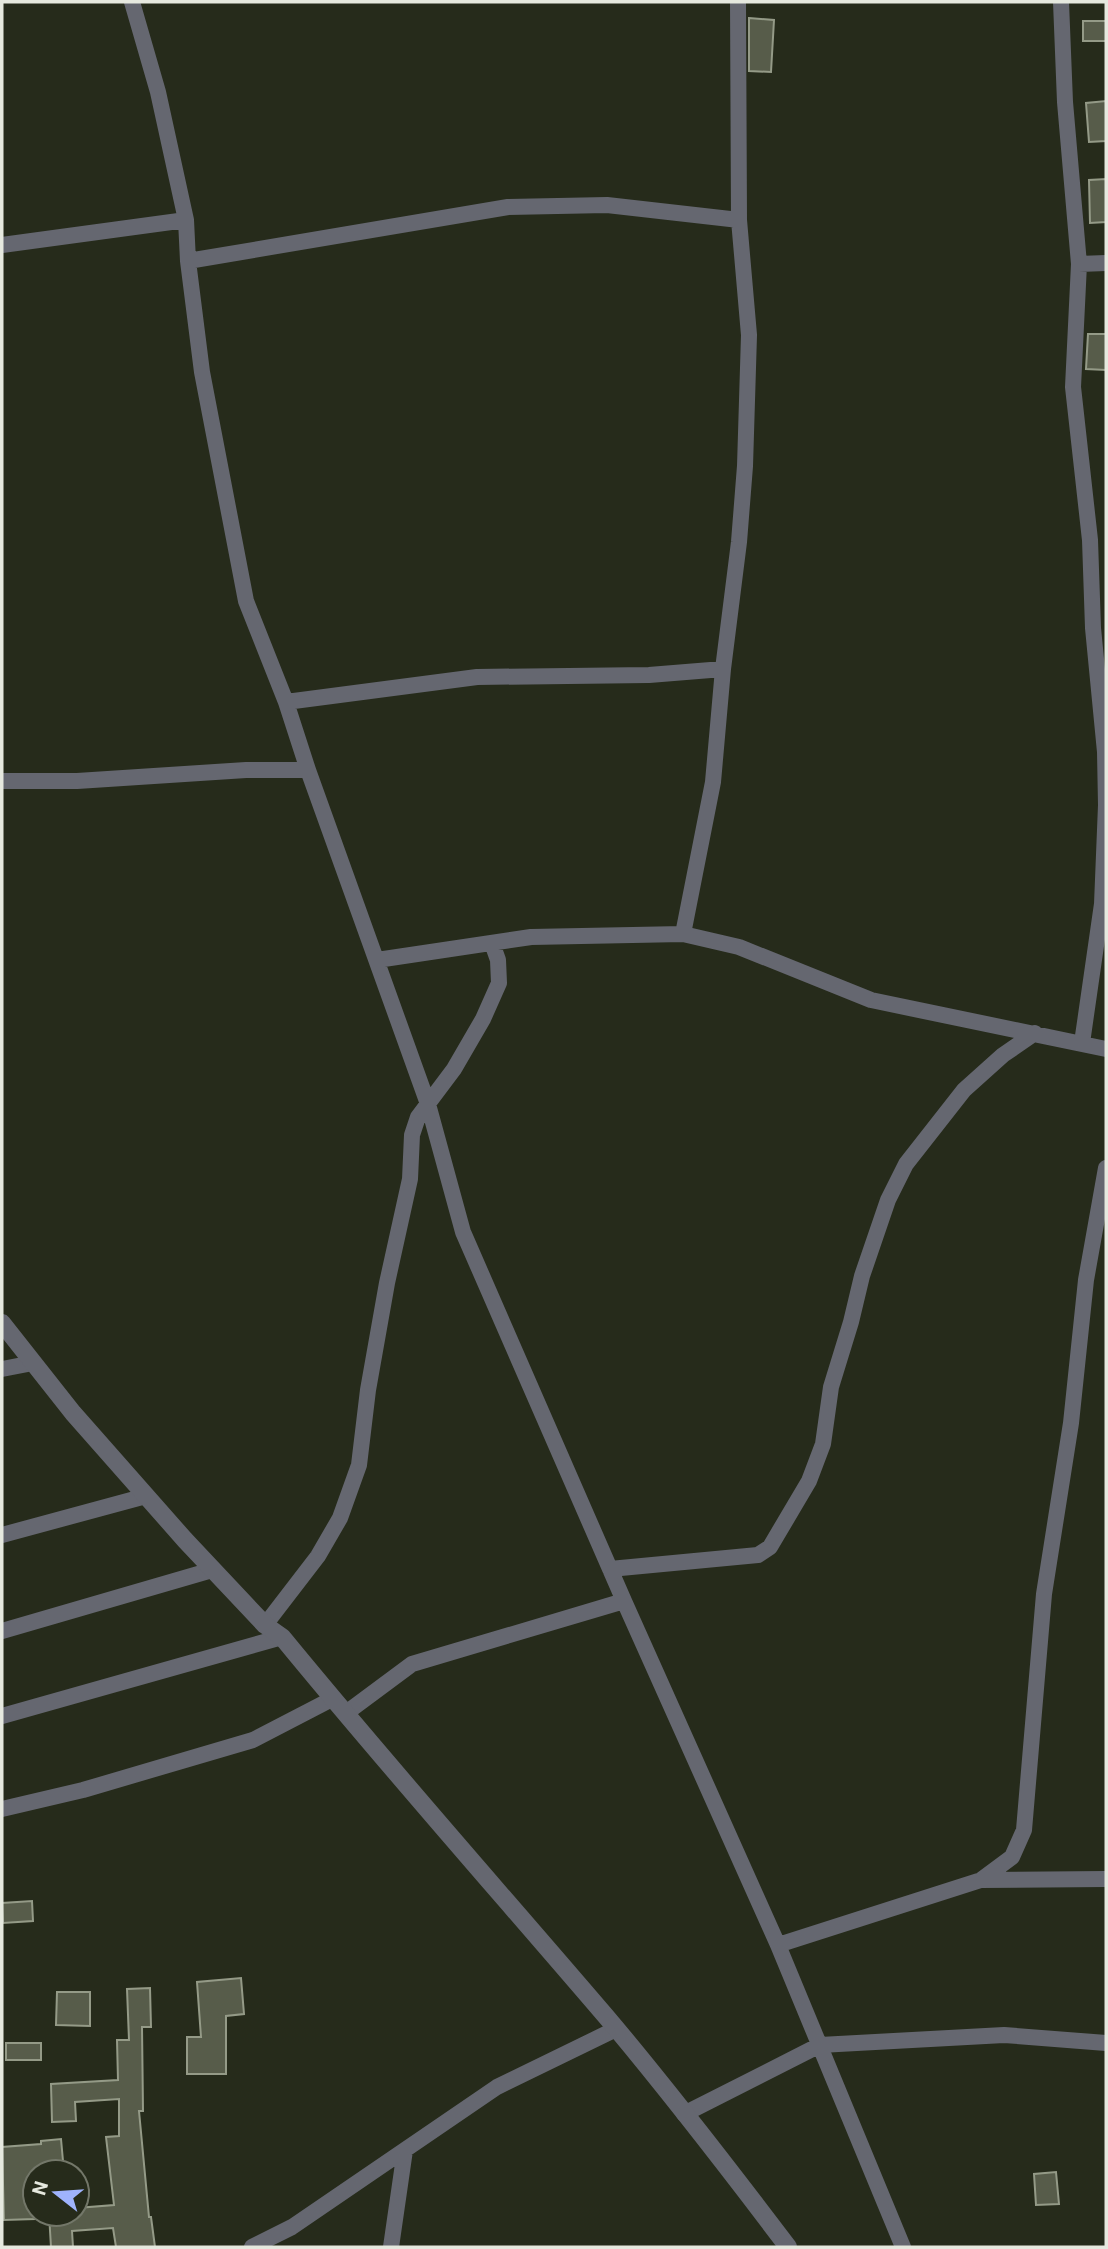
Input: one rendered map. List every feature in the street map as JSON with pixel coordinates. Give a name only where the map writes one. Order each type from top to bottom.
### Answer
[{"type":"street","points":[[132,2],[158,92],[186,220],[188,261],[202,372],[246,601],[286,702],[428,1104],[463,1232],[778,1945],[903,2247]]},
{"type":"street","points":[[683,934],[713,782],[746,466],[749,335],[739,220],[738,2]]},
{"type":"street","points":[[1061,2],[1065,102],[1079,264],[1073,387],[1090,540],[1093,628],[1103,699],[1105,752],[1102,904],[1082,1043]]},
{"type":"street","points":[[188,261],[508,207],[607,205],[739,220]]},
{"type":"street","points":[[2,245],[186,220]]},
{"type":"street","points":[[1079,264],[1106,263]]},
{"type":"street","points":[[286,702],[477,677],[649,675],[723,669]]},
{"type":"street","points":[[2,780],[76,781],[246,769],[309,770]]},
{"type":"street","points":[[377,960],[531,937],[683,934],[739,947],[871,1000],[1106,1049]]},
{"type":"street","points":[[265,1625],[318,1556],[340,1518],[359,1465],[368,1390],[387,1283],[410,1179],[412,1135],[418,1117],[454,1069],[483,1019],[499,983],[498,960],[492,943]]},
{"type":"street","points":[[610,1569],[758,1555],[770,1547],[809,1481],[823,1444],[831,1387],[862,1276],[888,1200],[906,1164],[964,1090],[1003,1055],[1035,1033]]},
{"type":"street","points":[[981,1880],[1012,1857],[1024,1830],[1044,1594],[1071,1423],[1086,1280],[1106,1168]]},
{"type":"street","points":[[2,1323],[72,1413],[212,1570],[265,1625],[282,1637],[416,1798],[616,2029],[788,2247]]},
{"type":"street","points":[[2,1369],[33,1363]]},
{"type":"street","points":[[2,1535],[146,1496]]},
{"type":"street","points":[[2,1630],[212,1570]]},
{"type":"street","points":[[346,1713],[412,1664],[624,1601]]},
{"type":"street","points":[[2,1716],[282,1637]]},
{"type":"street","points":[[2,1809],[83,1790],[253,1740],[332,1699]]},
{"type":"street","points":[[778,1945],[981,1880],[1106,1879]]},
{"type":"street","points":[[252,2247],[292,2227],[497,2087],[616,2029]]},
{"type":"street","points":[[684,2114],[820,2045],[1004,2035],[1106,2043]]},
{"type":"street","points":[[391,2247],[405,2150]]},
{"type":"building","points":[[749,18],[774,20],[771,72],[749,71]]},
{"type":"building","points":[[1083,21],[1106,21],[1106,41],[1083,41]]},
{"type":"building","points":[[1106,101],[1106,141],[1089,142],[1086,103]]},
{"type":"building","points":[[1106,179],[1106,222],[1090,223],[1089,180]]},
{"type":"building","points":[[1088,334],[1106,334],[1106,370],[1086,369]]},
{"type":"building","points":[[32,1901],[33,1921],[3,1923],[2,1903]]},
{"type":"building","points":[[241,1978],[244,2014],[226,2016],[226,2074],[187,2074],[187,2037],[201,2037],[197,1982]]},
{"type":"building","points":[[150,1988],[151,2027],[142,2027],[143,2111],[139,2111],[149,2217],[155,2247],[116,2247],[113,2228],[72,2231],[73,2247],[51,2247],[50,2228],[91,2228],[91,2207],[114,2205],[106,2137],[119,2136],[119,2099],[75,2102],[76,2121],[52,2122],[51,2084],[118,2080],[117,2040],[129,2040],[127,1989]]},
{"type":"building","points":[[57,1992],[90,1992],[90,2026],[56,2025]]},
{"type":"building","points":[[6,2043],[41,2043],[41,2060],[6,2060]]},
{"type":"building","points":[[61,2139],[63,2158],[21,2158],[21,2219],[4,2220],[2,2147],[41,2144],[41,2141]]},
{"type":"building","points":[[1056,2172],[1059,2204],[1036,2205],[1034,2174]]}]
